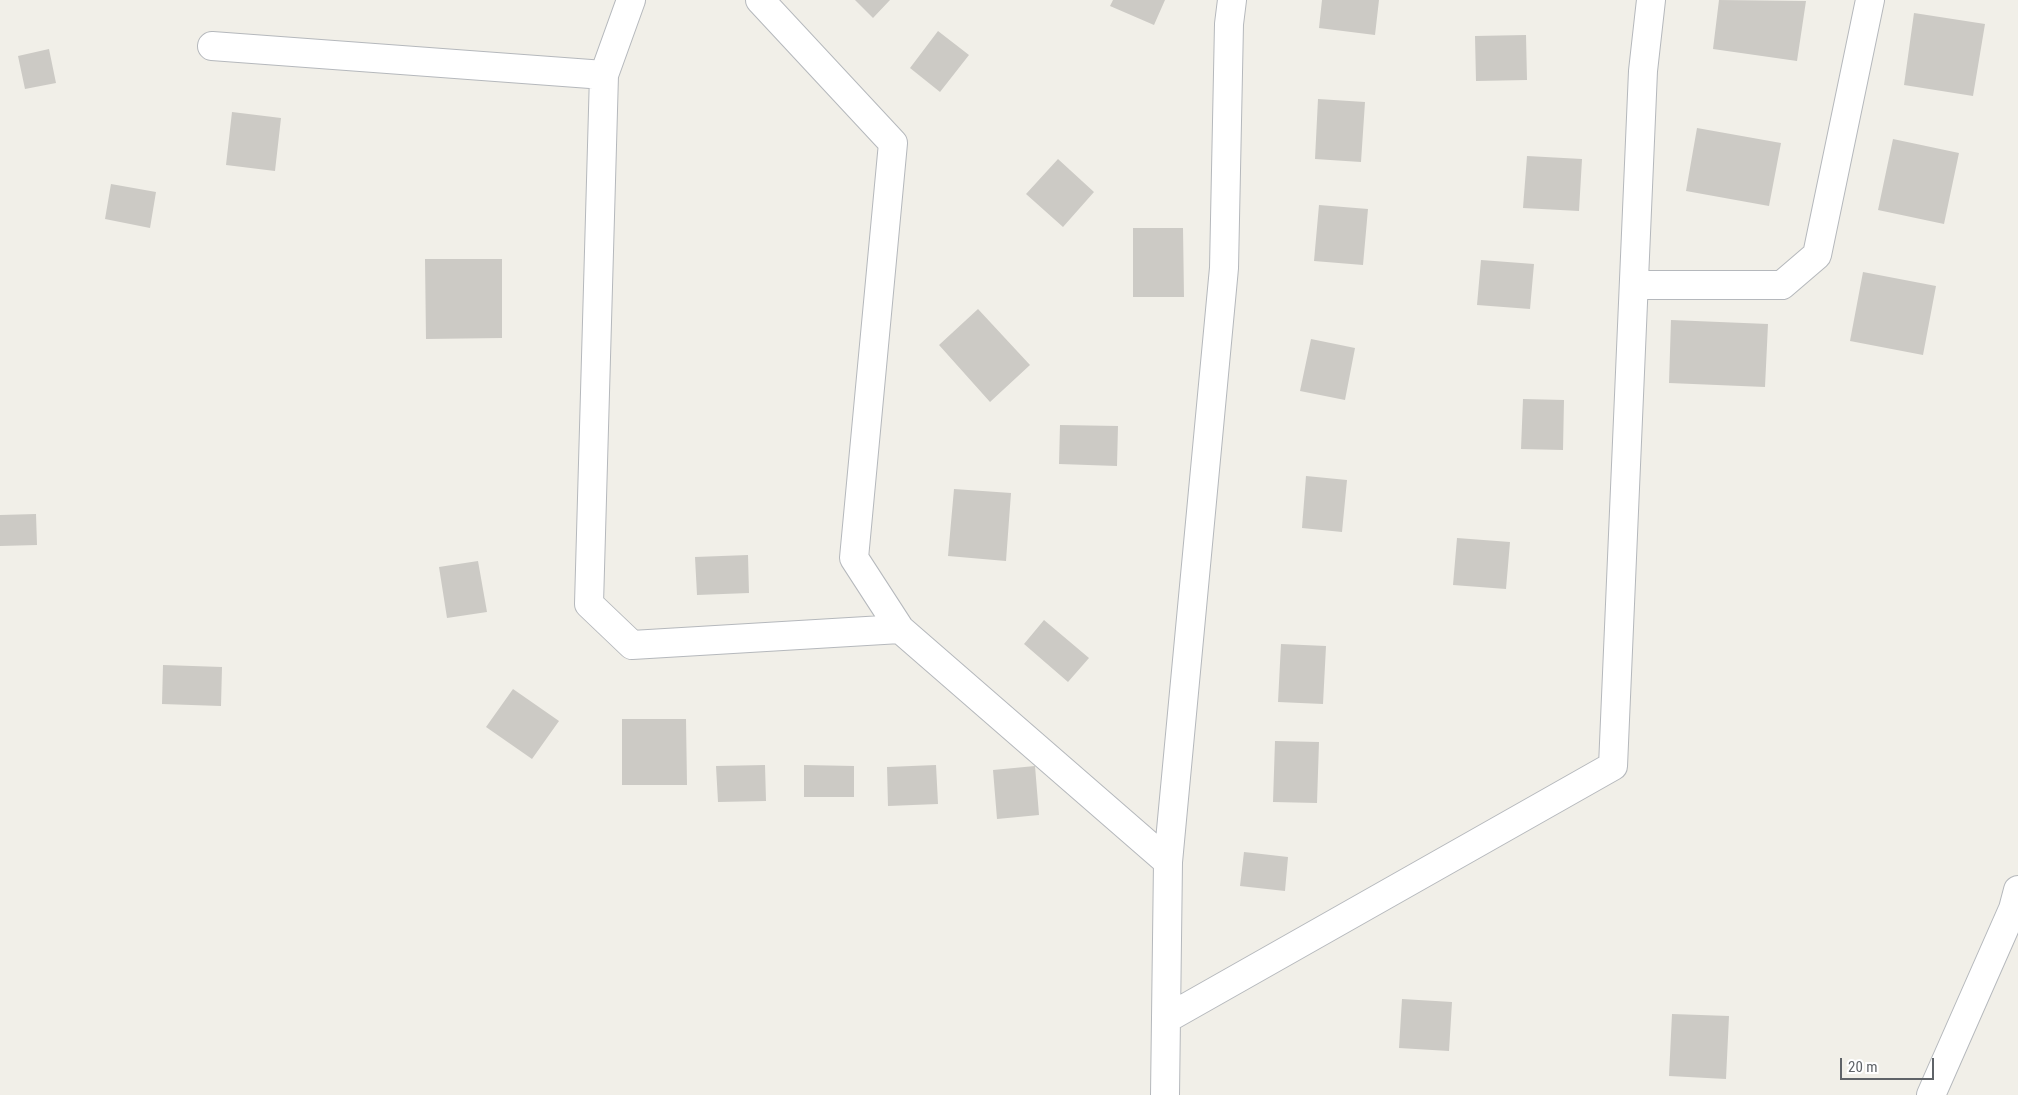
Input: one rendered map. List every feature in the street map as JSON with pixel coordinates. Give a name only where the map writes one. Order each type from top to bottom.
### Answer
[{"type":"street","points":[[631,0],[604,75],[589,604],[632,645],[900,629]]},
{"type":"street","points":[[760,0],[893,143],[854,558],[900,629],[1168,862]]},
{"type":"street","points":[[1165,1095],[1168,862],[1224,268],[1229,24],[1232,0]]},
{"type":"street","points":[[1166,1019],[1612,766],[1643,71],[1651,0]]},
{"type":"street","points":[[1634,285],[1782,284],[1817,255],[1870,0]]},
{"type":"street","points":[[212,46],[604,75]]},
{"type":"street","points":[[1931,1095],[2013,909],[2018,890]]},
{"type":"building","points":[[855,0],[890,0],[873,18]]},
{"type":"building","points":[[1113,0],[1165,0],[1154,25],[1110,6]]},
{"type":"building","points":[[1322,0],[1379,0],[1375,35],[1319,28]]},
{"type":"building","points":[[1719,0],[1806,1],[1797,61],[1713,49]]},
{"type":"building","points":[[1914,13],[1985,24],[1973,96],[1904,85]]},
{"type":"building","points":[[938,31],[969,55],[940,92],[910,68]]},
{"type":"building","points":[[1526,35],[1527,80],[1476,81],[1475,36]]},
{"type":"building","points":[[49,49],[56,83],[25,89],[18,56]]},
{"type":"building","points":[[1318,99],[1365,102],[1361,162],[1315,159]]},
{"type":"building","points":[[232,112],[281,118],[275,171],[226,165]]},
{"type":"building","points":[[1697,128],[1781,143],[1769,206],[1686,191]]},
{"type":"building","points":[[1893,139],[1959,153],[1944,224],[1878,210]]},
{"type":"building","points":[[1527,156],[1582,159],[1579,211],[1523,208]]},
{"type":"building","points":[[1058,159],[1094,192],[1063,227],[1026,194]]},
{"type":"building","points":[[111,184],[156,192],[150,228],[105,219]]},
{"type":"building","points":[[1319,205],[1368,209],[1363,265],[1314,261]]},
{"type":"building","points":[[1133,228],[1183,228],[1184,297],[1133,297]]},
{"type":"building","points":[[425,259],[502,259],[502,338],[426,339]]},
{"type":"building","points":[[1481,260],[1534,264],[1530,309],[1477,305]]},
{"type":"building","points":[[1863,272],[1936,286],[1923,355],[1850,341]]},
{"type":"building","points":[[978,309],[1030,365],[990,402],[939,345]]},
{"type":"building","points":[[1671,320],[1768,324],[1765,387],[1669,383]]},
{"type":"building","points":[[1311,339],[1355,348],[1345,400],[1300,391]]},
{"type":"building","points":[[1523,399],[1564,400],[1563,450],[1521,449]]},
{"type":"building","points":[[1060,425],[1118,426],[1117,466],[1059,464]]},
{"type":"building","points":[[1306,476],[1347,480],[1342,532],[1302,528]]},
{"type":"building","points":[[954,489],[1011,493],[1006,561],[948,556]]},
{"type":"building","points":[[36,514],[37,545],[0,546],[0,515]]},
{"type":"building","points":[[1457,538],[1510,542],[1506,589],[1453,585]]},
{"type":"building","points":[[748,555],[749,593],[697,595],[695,557]]},
{"type":"building","points":[[478,561],[487,612],[447,618],[439,567]]},
{"type":"building","points":[[1044,620],[1089,658],[1068,682],[1024,644]]},
{"type":"building","points":[[1281,644],[1326,646],[1323,704],[1278,702]]},
{"type":"building","points":[[163,665],[222,667],[221,706],[162,704]]},
{"type":"building","points":[[513,689],[559,721],[532,759],[486,727]]},
{"type":"building","points":[[622,719],[686,719],[687,785],[622,785]]},
{"type":"building","points":[[1275,741],[1319,742],[1317,803],[1273,802]]},
{"type":"building","points":[[765,765],[766,801],[718,802],[716,766]]},
{"type":"building","points":[[804,765],[854,766],[854,797],[804,797]]},
{"type":"building","points":[[936,765],[938,804],[888,806],[887,767]]},
{"type":"building","points":[[1035,766],[1039,815],[997,819],[993,770]]},
{"type":"building","points":[[1244,852],[1288,857],[1285,891],[1240,886]]},
{"type":"building","points":[[1402,999],[1452,1002],[1449,1051],[1399,1048]]},
{"type":"building","points":[[1672,1014],[1729,1016],[1726,1079],[1669,1076]]}]
